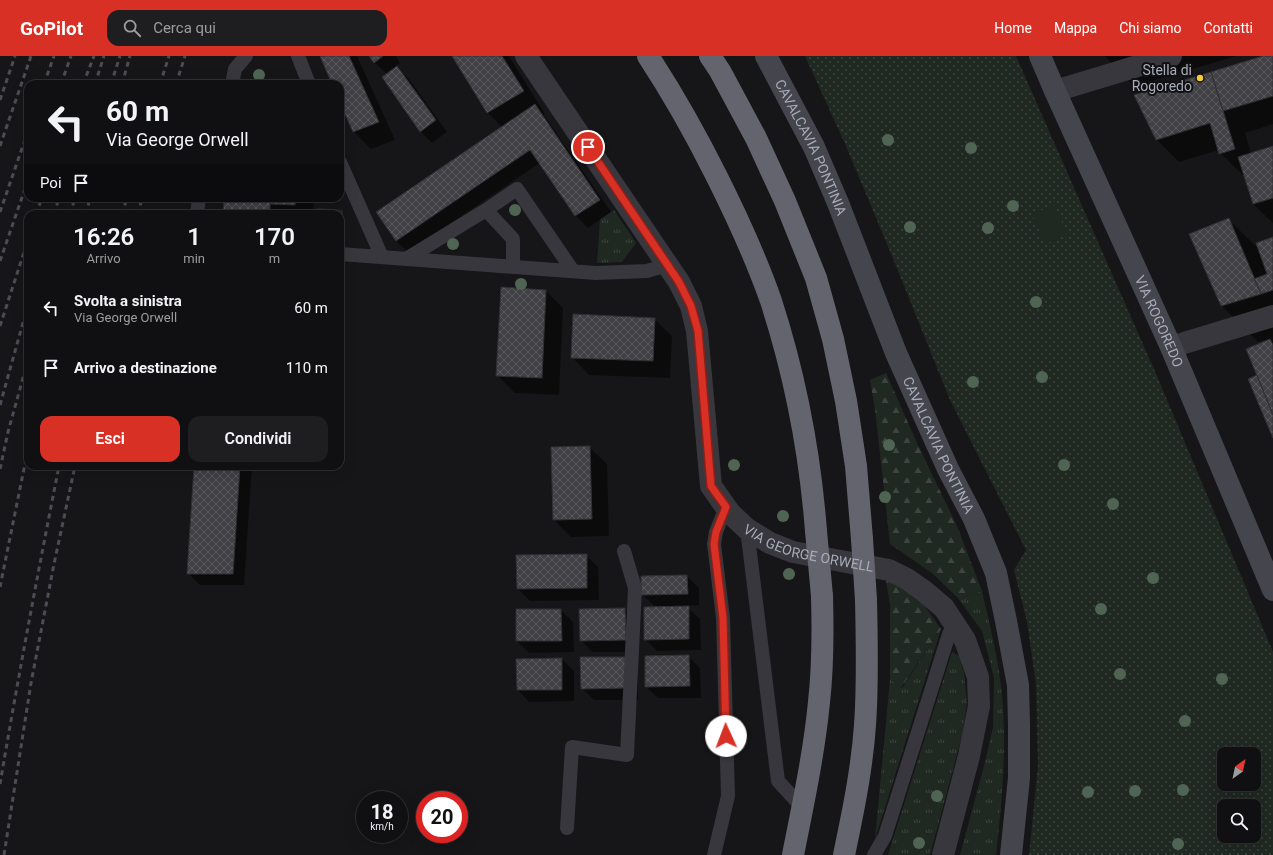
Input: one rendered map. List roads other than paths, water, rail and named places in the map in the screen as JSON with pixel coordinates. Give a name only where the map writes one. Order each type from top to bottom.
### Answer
[{"type":"highway","points":[[648,56],[704,151],[741,224],[770,300],[789,364],[803,431],[812,487],[822,596],[823,647],[819,702],[813,746],[793,855]]},
{"type":"highway","points":[[710,56],[720,71],[756,138],[785,201],[816,278],[833,339],[846,401],[856,466],[866,600],[867,658],[865,725],[856,801],[844,855]]},
{"type":"highway","points":[[783,855],[802,807]]},
{"type":"street","name":"VIA GEORGE ORWELL","points":[[526,56],[679,282],[691,306],[698,331],[711,486],[730,513],[747,529],[770,543],[793,552],[889,570],[907,579],[944,608],[965,640],[978,677],[979,706],[969,756],[943,855]]},
{"type":"street","name":"CAVALCAVIA PONTINIA","points":[[766,56],[814,147],[838,203],[896,353],[948,469],[974,518],[996,573],[1018,685],[1019,778],[1011,855]]},
{"type":"street","name":"VIA ROGOREDO","points":[[1040,56],[1170,347],[1273,590]]},
{"type":"street","points":[[1055,91],[1172,56]]},
{"type":"street","points":[[1170,347],[1273,316]]},
{"type":"lane","points":[[233,80],[235,69],[246,56]]},
{"type":"lane","points":[[298,56],[307,80]]},
{"type":"lane","points":[[344,171],[382,257]]},
{"type":"lane","points":[[406,259],[486,210],[516,189],[573,271]]},
{"type":"lane","points":[[486,210],[513,239],[513,267]]},
{"type":"lane","points":[[344,254],[596,272],[647,271],[667,265]]},
{"type":"lane","points":[[714,855],[728,796],[723,618],[714,544],[716,532],[726,507]]},
{"type":"lane","points":[[747,529],[778,781],[802,807]]},
{"type":"lane","points":[[567,828],[572,747],[627,755],[635,588],[624,551]]},
{"type":"lane","points":[[874,855],[885,836],[947,640],[955,624]]},
{"type":"railway","points":[[0,100],[15,56]]},
{"type":"railway","points":[[0,146],[31,56]]},
{"type":"railway","points":[[45,80],[54,56]]},
{"type":"railway","points":[[62,80],[71,56]]},
{"type":"railway","points":[[85,80],[94,56]]},
{"type":"railway","points":[[96,80],[104,56]]},
{"type":"railway","points":[[112,80],[120,56]]},
{"type":"railway","points":[[123,80],[130,56]]},
{"type":"railway","points":[[161,80],[169,56]]},
{"type":"railway","points":[[177,80],[185,56]]},
{"type":"railway","points":[[0,212],[24,143]]},
{"type":"railway","points":[[0,261],[24,192]]},
{"type":"railway","points":[[38,210],[40,202]]},
{"type":"railway","points":[[55,210],[58,202]]},
{"type":"railway","points":[[71,210],[74,202]]},
{"type":"railway","points":[[87,210],[89,202]]},
{"type":"railway","points":[[123,210],[126,202]]},
{"type":"railway","points":[[139,210],[141,202]]},
{"type":"railway","points":[[0,326],[24,252]]},
{"type":"railway","points":[[0,405],[24,319]]},
{"type":"railway","points":[[0,469],[8,432],[24,374]]},
{"type":"railway","points":[[0,587],[24,469]]},
{"type":"railway","points":[[0,784],[28,625],[58,470]]},
{"type":"railway","points":[[4,855],[31,683],[74,470]]},
{"type":"place","name":"Stella di Rogoredo","points":[[1200,78]]}]
